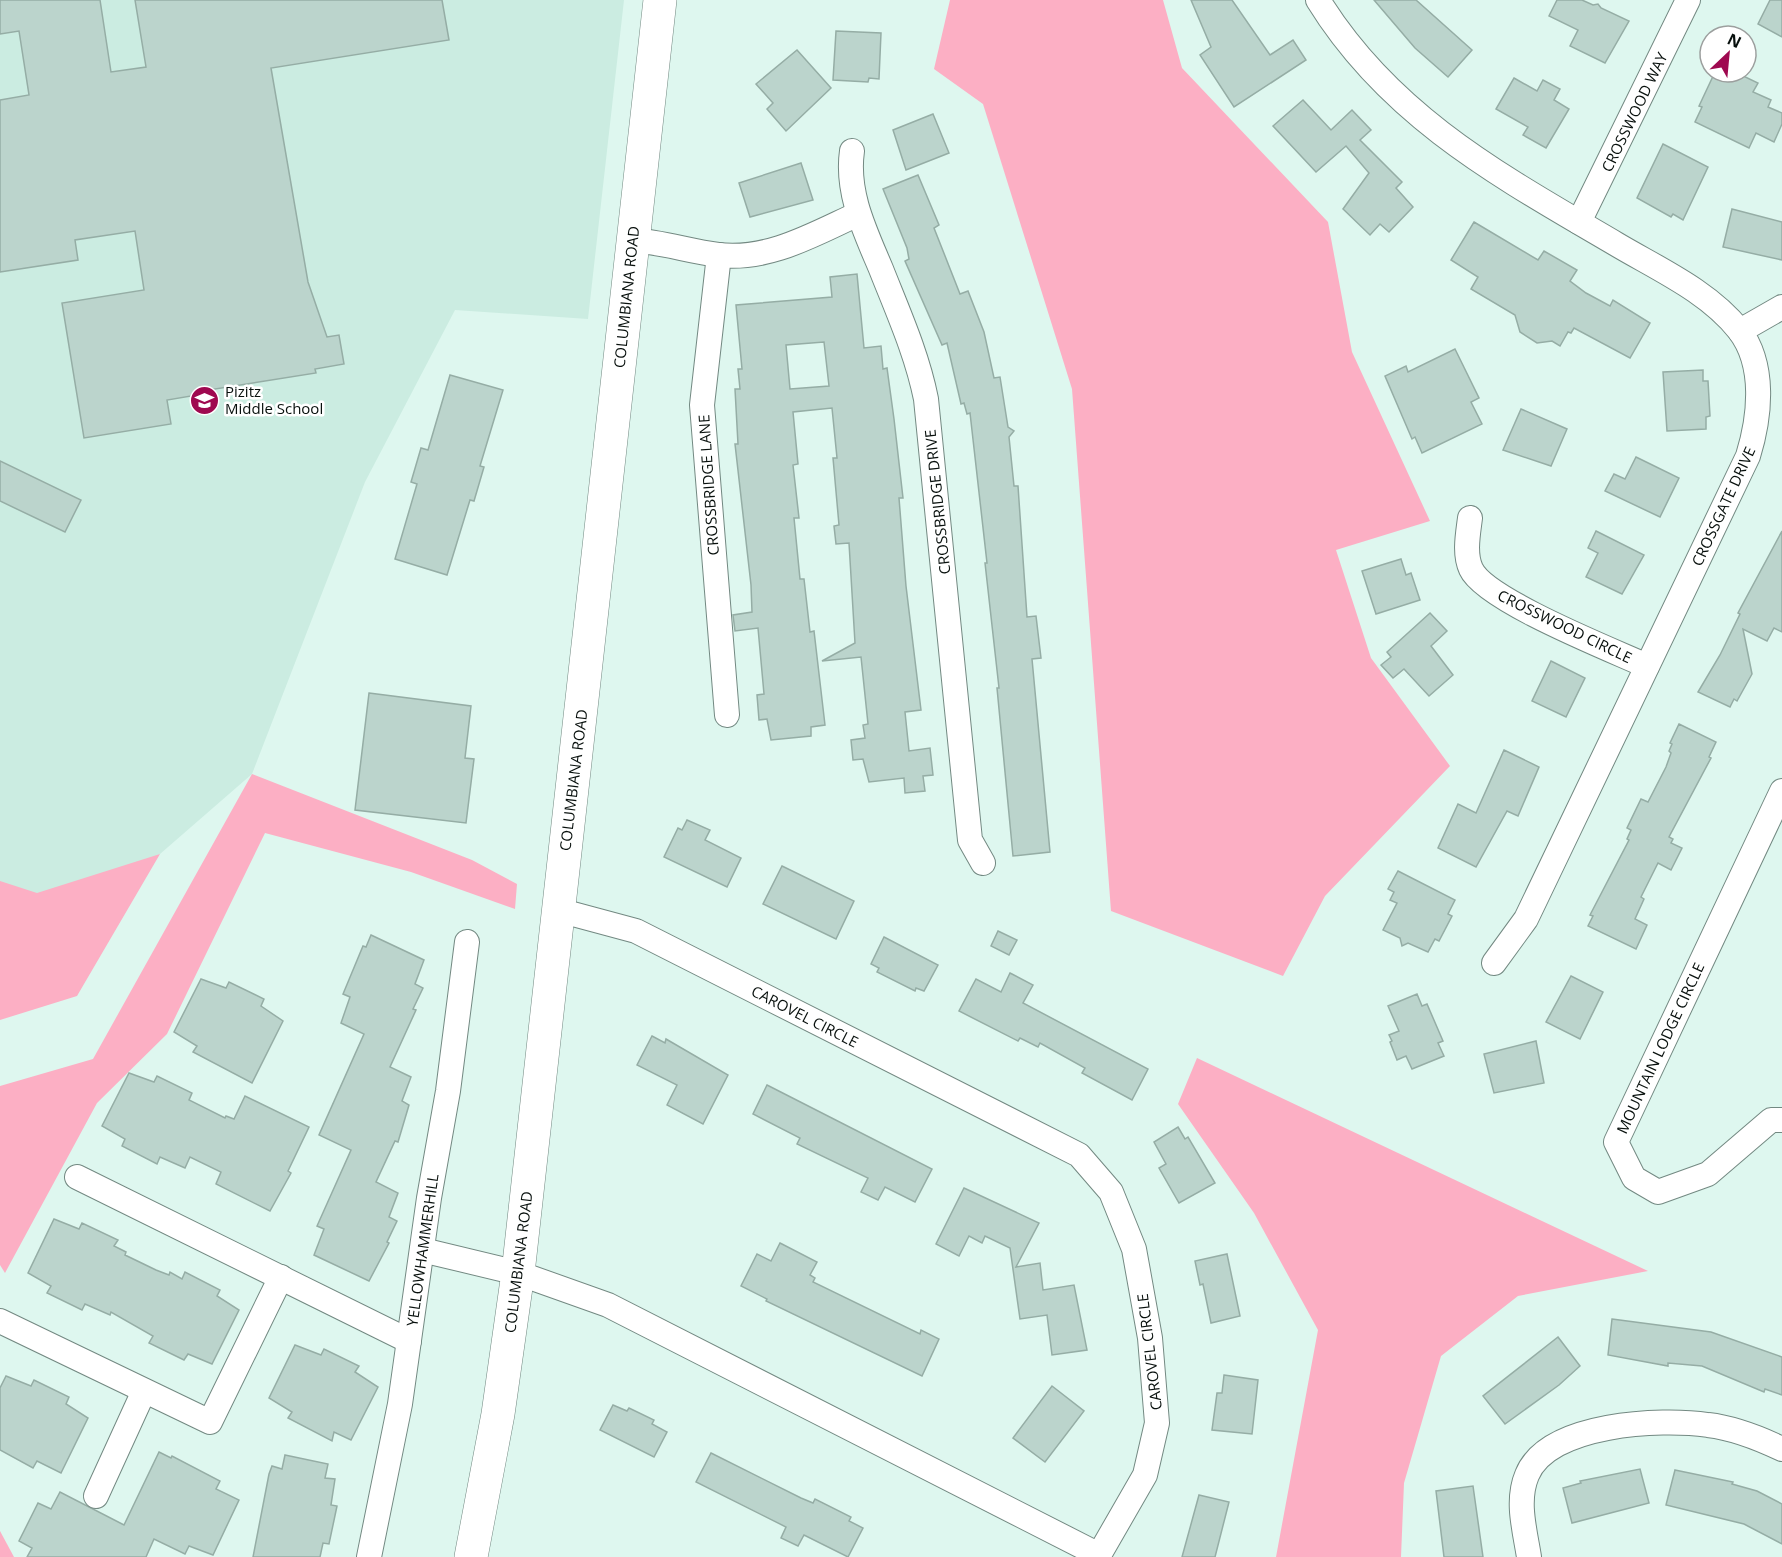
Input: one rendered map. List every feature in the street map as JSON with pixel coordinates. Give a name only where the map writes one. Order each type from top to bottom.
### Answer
[{"type":"main road","name":"COLUMBIANA ROAD","points":[[471,1557],[498,1414],[518,1273],[660,0]]},
{"type":"street","name":"CROSSGATE DRIVE","points":[[1318,0],[1332,23],[1375,75],[1426,124],[1468,155],[1704,297],[1740,331],[1751,353],[1759,393],[1755,435],[1748,456],[1526,919],[1494,963]]},
{"type":"street","name":"CROSSWOOD WAY","points":[[1579,222],[1688,0]]},
{"type":"street","name":"CROSSBRIDGE DRIVE","points":[[852,150],[849,170],[858,214],[919,364],[926,399],[970,840],[983,863]]},
{"type":"street","points":[[632,240],[662,242],[719,255],[751,255],[790,246],[858,214]]},
{"type":"street","name":"CROSSBRIDGE LANE","points":[[719,255],[702,405],[727,714]]},
{"type":"street","points":[[1740,331],[1782,307]]},
{"type":"street","name":"CROSSWOOD CIRCLE","points":[[1470,518],[1467,549],[1471,569],[1489,589],[1530,612],[1647,666]]},
{"type":"street","name":"MOUNTAIN LODGE CIRCLE","points":[[1782,791],[1616,1142],[1634,1178],[1659,1192],[1708,1174],[1771,1120],[1782,1120]]},
{"type":"street","name":"CAROVEL CIRCLE","points":[[518,1273],[608,1305],[1099,1555],[1145,1475],[1157,1423],[1150,1338],[1134,1249],[1111,1192],[1079,1155],[636,931],[558,910]]},
{"type":"street","name":"YELLOWHAMMERHILL","points":[[369,1557],[400,1404],[448,1091],[467,942]]},
{"type":"street","points":[[77,1177],[409,1341]]},
{"type":"street","points":[[422,1250],[518,1273]]},
{"type":"street","points":[[0,1321],[210,1422],[281,1278]]},
{"type":"street","points":[[96,1496],[144,1391]]},
{"type":"street","points":[[1529,1557],[1522,1493],[1527,1474],[1537,1461],[1554,1447],[1590,1432],[1621,1426],[1669,1422],[1709,1425],[1753,1436],[1782,1449]]},
{"type":"shaded area","name":"Pizitz Middle School","points":[[0,0],[624,0],[588,319],[455,310],[365,482],[252,774],[160,854],[73,902],[0,898]]},
{"type":"shaded area","points":[[950,0],[1163,0],[1182,68],[1328,222],[1352,352],[1430,521],[1336,550],[1371,658],[1450,766],[1325,896],[1283,976],[1111,911],[1072,389],[983,104],[934,69]]},
{"type":"shaded area","points":[[252,774],[472,860],[517,884],[515,909],[411,872],[265,833],[167,1034],[97,1103],[5,1273],[0,1265],[0,1086],[93,1059]]},
{"type":"shaded area","points":[[160,854],[77,996],[0,1020],[0,881],[37,893]]},
{"type":"shaded area","points":[[1197,1058],[1648,1271],[1518,1296],[1441,1356],[1404,1483],[1401,1557],[1276,1557],[1318,1330],[1254,1213],[1178,1104]]},
{"type":"shaded area","points":[[0,1531],[14,1557],[0,1557]]},
{"type":"building","points":[[0,0],[100,0],[111,72],[146,67],[135,0],[442,0],[449,40],[271,68],[308,282],[327,337],[339,335],[344,364],[315,369],[316,373],[202,391],[203,394],[167,400],[171,424],[84,438],[62,303],[144,290],[135,231],[75,240],[78,260],[0,272],[0,100],[29,95],[19,31],[0,34]]},
{"type":"building","points":[[1191,0],[1232,0],[1270,55],[1293,40],[1306,60],[1234,107],[1200,55],[1211,47]]},
{"type":"building","points":[[1374,0],[1416,0],[1472,50],[1448,77],[1415,48]]},
{"type":"building","points":[[1557,0],[1582,0],[1593,5],[1598,4],[1601,8],[1629,21],[1605,63],[1570,46],[1578,30],[1549,16]]},
{"type":"building","points":[[1770,0],[1782,0],[1782,37],[1758,24]]},
{"type":"building","points":[[836,31],[881,33],[879,79],[869,78],[868,82],[833,80]]},
{"type":"building","points":[[797,50],[831,88],[786,131],[767,109],[773,103],[756,84]]},
{"type":"building","points":[[1514,78],[1537,91],[1543,80],[1560,89],[1554,100],[1569,109],[1546,148],[1523,135],[1528,127],[1496,109]]},
{"type":"building","points":[[1709,84],[1757,84],[1753,92],[1771,100],[1768,107],[1782,113],[1782,124],[1774,142],[1756,133],[1749,148],[1695,122],[1702,107],[1699,106]]},
{"type":"building","points":[[1303,100],[1331,130],[1352,110],[1371,130],[1360,140],[1402,182],[1396,188],[1413,207],[1389,232],[1380,224],[1370,235],[1343,209],[1369,173],[1346,146],[1316,172],[1273,126]]},
{"type":"building","points":[[933,114],[949,153],[906,170],[893,130]]},
{"type":"building","points":[[1663,144],[1708,167],[1683,220],[1673,214],[1671,217],[1637,198]]},
{"type":"building","points":[[801,163],[813,200],[750,217],[739,183]]},
{"type":"building","points":[[918,175],[939,225],[934,228],[960,294],[968,291],[984,332],[994,378],[1000,377],[1008,427],[1014,431],[1009,437],[1014,486],[1018,486],[1027,617],[1036,616],[1041,658],[1032,659],[1050,852],[1013,856],[997,688],[999,688],[985,563],[987,563],[970,413],[967,414],[964,403],[961,404],[947,343],[942,345],[905,261],[909,259],[907,248],[883,189]]},
{"type":"building","points":[[1732,209],[1782,222],[1782,260],[1723,247]]},
{"type":"building","points":[[1474,222],[1538,260],[1544,251],[1577,270],[1570,281],[1586,293],[1610,306],[1613,300],[1650,323],[1630,358],[1574,328],[1571,333],[1568,332],[1560,346],[1552,341],[1537,343],[1520,332],[1515,315],[1471,289],[1478,277],[1451,260]]},
{"type":"building","points":[[857,274],[864,348],[881,346],[883,369],[887,368],[903,498],[899,498],[906,586],[921,710],[905,712],[909,751],[930,748],[933,775],[923,776],[925,791],[905,793],[904,778],[869,782],[863,759],[853,760],[851,740],[865,738],[863,725],[868,724],[861,657],[822,661],[855,643],[849,543],[836,544],[834,526],[839,525],[833,458],[837,458],[832,408],[793,412],[798,464],[793,465],[799,518],[794,518],[800,579],[804,579],[810,632],[814,631],[825,725],[811,727],[811,736],[771,740],[767,719],[759,720],[757,695],[764,694],[758,628],[735,631],[733,615],[752,612],[735,444],[738,444],[735,389],[740,389],[738,369],[742,369],[736,305],[832,297],[830,277]],"holes":[[[824,342],[829,386],[790,389],[786,345]]]},
{"type":"building","points":[[1455,349],[1479,398],[1471,402],[1482,424],[1422,453],[1415,437],[1412,439],[1385,376],[1406,366],[1408,372]]},
{"type":"building","points":[[1703,370],[1703,381],[1708,381],[1710,416],[1706,417],[1706,429],[1667,431],[1663,372]]},
{"type":"building","points":[[450,375],[503,390],[480,466],[484,467],[474,501],[470,500],[447,575],[395,559],[417,484],[411,482],[421,448],[428,450]]},
{"type":"building","points":[[1521,409],[1567,429],[1551,466],[1503,450]]},
{"type":"building","points":[[1636,457],[1679,478],[1660,517],[1605,491],[1614,474],[1625,479]]},
{"type":"building","points":[[0,461],[81,500],[65,532],[0,501]]},
{"type":"building","points":[[1596,531],[1644,555],[1622,594],[1586,577],[1598,553],[1588,548]]},
{"type":"building","points":[[1782,531],[1782,632],[1774,628],[1767,641],[1743,629],[1752,674],[1737,701],[1734,699],[1730,707],[1698,692],[1720,655],[1740,614],[1738,613]]},
{"type":"building","points":[[1401,559],[1406,575],[1411,573],[1420,600],[1376,614],[1362,571]]},
{"type":"building","points":[[1430,613],[1447,631],[1431,646],[1453,675],[1429,696],[1404,669],[1393,678],[1381,665],[1391,657],[1387,652]]},
{"type":"building","points":[[1551,661],[1585,678],[1566,717],[1532,701]]},
{"type":"building","points":[[369,693],[471,706],[465,758],[474,759],[466,823],[355,810]]},
{"type":"building","points":[[1679,724],[1716,742],[1709,757],[1711,758],[1669,837],[1673,839],[1671,843],[1682,848],[1671,870],[1658,863],[1641,897],[1644,899],[1635,919],[1647,925],[1636,949],[1588,926],[1593,916],[1590,915],[1629,840],[1627,839],[1631,830],[1627,828],[1641,799],[1648,802],[1666,767],[1671,753],[1669,751],[1672,744],[1670,743]]},
{"type":"building","points":[[1504,750],[1539,767],[1518,816],[1507,811],[1476,867],[1438,848],[1458,804],[1476,813]]},
{"type":"building","points":[[687,820],[710,830],[705,840],[741,858],[727,887],[664,857],[678,828],[682,830]]},
{"type":"building","points":[[782,866],[854,901],[836,939],[763,904]]},
{"type":"building","points":[[1398,871],[1455,900],[1448,914],[1452,916],[1439,941],[1435,939],[1428,952],[1408,943],[1402,946],[1400,938],[1383,930],[1397,903],[1390,900],[1394,892],[1388,889]]},
{"type":"building","points":[[998,931],[1017,940],[1009,955],[991,946]]},
{"type":"building","points":[[371,935],[424,960],[415,984],[423,988],[413,1009],[416,1010],[390,1067],[411,1077],[402,1101],[409,1105],[398,1142],[395,1141],[376,1182],[398,1193],[389,1217],[397,1221],[387,1242],[389,1243],[369,1281],[314,1255],[324,1229],[317,1226],[351,1150],[319,1135],[364,1034],[341,1023],[350,997],[343,994],[363,946],[366,947]]},
{"type":"building","points":[[884,937],[938,965],[924,991],[916,988],[915,991],[877,972],[879,968],[871,964]]},
{"type":"building","points":[[1010,973],[1033,985],[1023,1003],[1148,1069],[1132,1100],[1082,1073],[1085,1068],[1040,1043],[1038,1047],[1020,1038],[1018,1041],[959,1011],[976,979],[1001,992]]},
{"type":"building","points":[[1571,976],[1603,992],[1580,1039],[1546,1022]]},
{"type":"building","points":[[201,979],[226,988],[229,982],[264,999],[261,1006],[283,1021],[252,1083],[193,1052],[197,1046],[174,1032]]},
{"type":"building","points":[[1417,994],[1422,1006],[1427,1004],[1443,1041],[1438,1043],[1444,1056],[1412,1069],[1406,1056],[1397,1060],[1390,1042],[1392,1041],[1389,1035],[1399,1031],[1388,1006]]},
{"type":"building","points":[[652,1036],[665,1043],[666,1039],[728,1075],[703,1124],[667,1105],[677,1085],[637,1065]]},
{"type":"building","points":[[1536,1041],[1544,1083],[1494,1093],[1484,1054]]},
{"type":"building","points":[[129,1073],[154,1082],[157,1076],[192,1093],[189,1100],[225,1118],[226,1116],[234,1119],[245,1096],[309,1127],[288,1171],[291,1173],[270,1211],[216,1184],[221,1172],[190,1157],[185,1168],[160,1157],[157,1164],[122,1146],[125,1139],[102,1126]]},
{"type":"building","points":[[767,1085],[932,1169],[915,1202],[885,1187],[878,1200],[861,1192],[868,1178],[797,1144],[800,1138],[753,1114]]},
{"type":"building","points":[[1178,1127],[1185,1139],[1188,1137],[1215,1183],[1179,1203],[1159,1168],[1166,1164],[1154,1142]]},
{"type":"building","points":[[964,1188],[1039,1223],[1016,1267],[1040,1263],[1043,1290],[1074,1285],[1087,1350],[1052,1355],[1047,1315],[1020,1319],[1010,1248],[985,1236],[982,1243],[969,1236],[959,1256],[936,1244]]},
{"type":"building","points":[[54,1219],[79,1229],[82,1223],[118,1240],[114,1246],[126,1252],[125,1255],[182,1279],[185,1272],[220,1290],[217,1296],[239,1310],[212,1364],[188,1354],[184,1360],[149,1343],[153,1336],[111,1312],[110,1315],[85,1304],[82,1310],[47,1293],[51,1286],[28,1273]]},
{"type":"building","points":[[780,1243],[817,1262],[810,1275],[815,1278],[813,1282],[920,1334],[921,1330],[939,1339],[922,1376],[766,1301],[767,1299],[741,1286],[757,1254],[771,1261]]},
{"type":"building","points":[[1227,1254],[1240,1316],[1211,1323],[1203,1284],[1200,1285],[1195,1261]]},
{"type":"building","points":[[1612,1319],[1711,1332],[1782,1357],[1782,1395],[1765,1389],[1764,1392],[1702,1366],[1668,1363],[1668,1366],[1608,1355]]},
{"type":"building","points":[[1558,1337],[1580,1366],[1559,1385],[1505,1424],[1483,1396]]},
{"type":"building","points":[[295,1345],[321,1355],[324,1349],[359,1366],[355,1372],[378,1387],[351,1440],[334,1432],[332,1441],[288,1418],[292,1412],[269,1398]]},
{"type":"building","points":[[1224,1375],[1258,1380],[1252,1434],[1212,1430],[1217,1393],[1222,1393]]},
{"type":"building","points":[[6,1376],[31,1386],[34,1380],[69,1397],[66,1404],[88,1418],[61,1473],[37,1461],[33,1468],[0,1450],[0,1388]]},
{"type":"building","points":[[1052,1386],[1084,1411],[1045,1462],[1013,1438]]},
{"type":"building","points":[[613,1405],[627,1411],[629,1408],[654,1420],[652,1424],[667,1432],[654,1457],[600,1430]]},
{"type":"building","points":[[159,1452],[171,1458],[172,1456],[220,1481],[216,1489],[239,1500],[213,1555],[189,1546],[185,1554],[154,1539],[146,1557],[27,1557],[32,1548],[19,1541],[38,1503],[51,1509],[60,1492],[124,1525]]},
{"type":"building","points":[[711,1453],[801,1498],[813,1503],[815,1499],[851,1517],[849,1521],[863,1528],[848,1557],[804,1535],[798,1546],[781,1538],[786,1527],[696,1482]]},
{"type":"building","points":[[285,1455],[328,1464],[325,1478],[335,1479],[331,1505],[337,1506],[329,1544],[323,1543],[320,1557],[253,1557],[269,1474],[272,1466],[282,1469]]},
{"type":"building","points":[[1640,1469],[1649,1503],[1572,1523],[1563,1488],[1581,1483],[1580,1481]]},
{"type":"building","points":[[1675,1470],[1733,1482],[1732,1484],[1757,1491],[1782,1504],[1782,1544],[1744,1524],[1666,1505]]},
{"type":"building","points":[[1473,1486],[1483,1557],[1444,1557],[1436,1491]]},
{"type":"building","points":[[1199,1495],[1229,1502],[1215,1557],[1182,1557]]},
{"type":"place","name":"Pizitz Middle School","points":[[204,400]]}]
